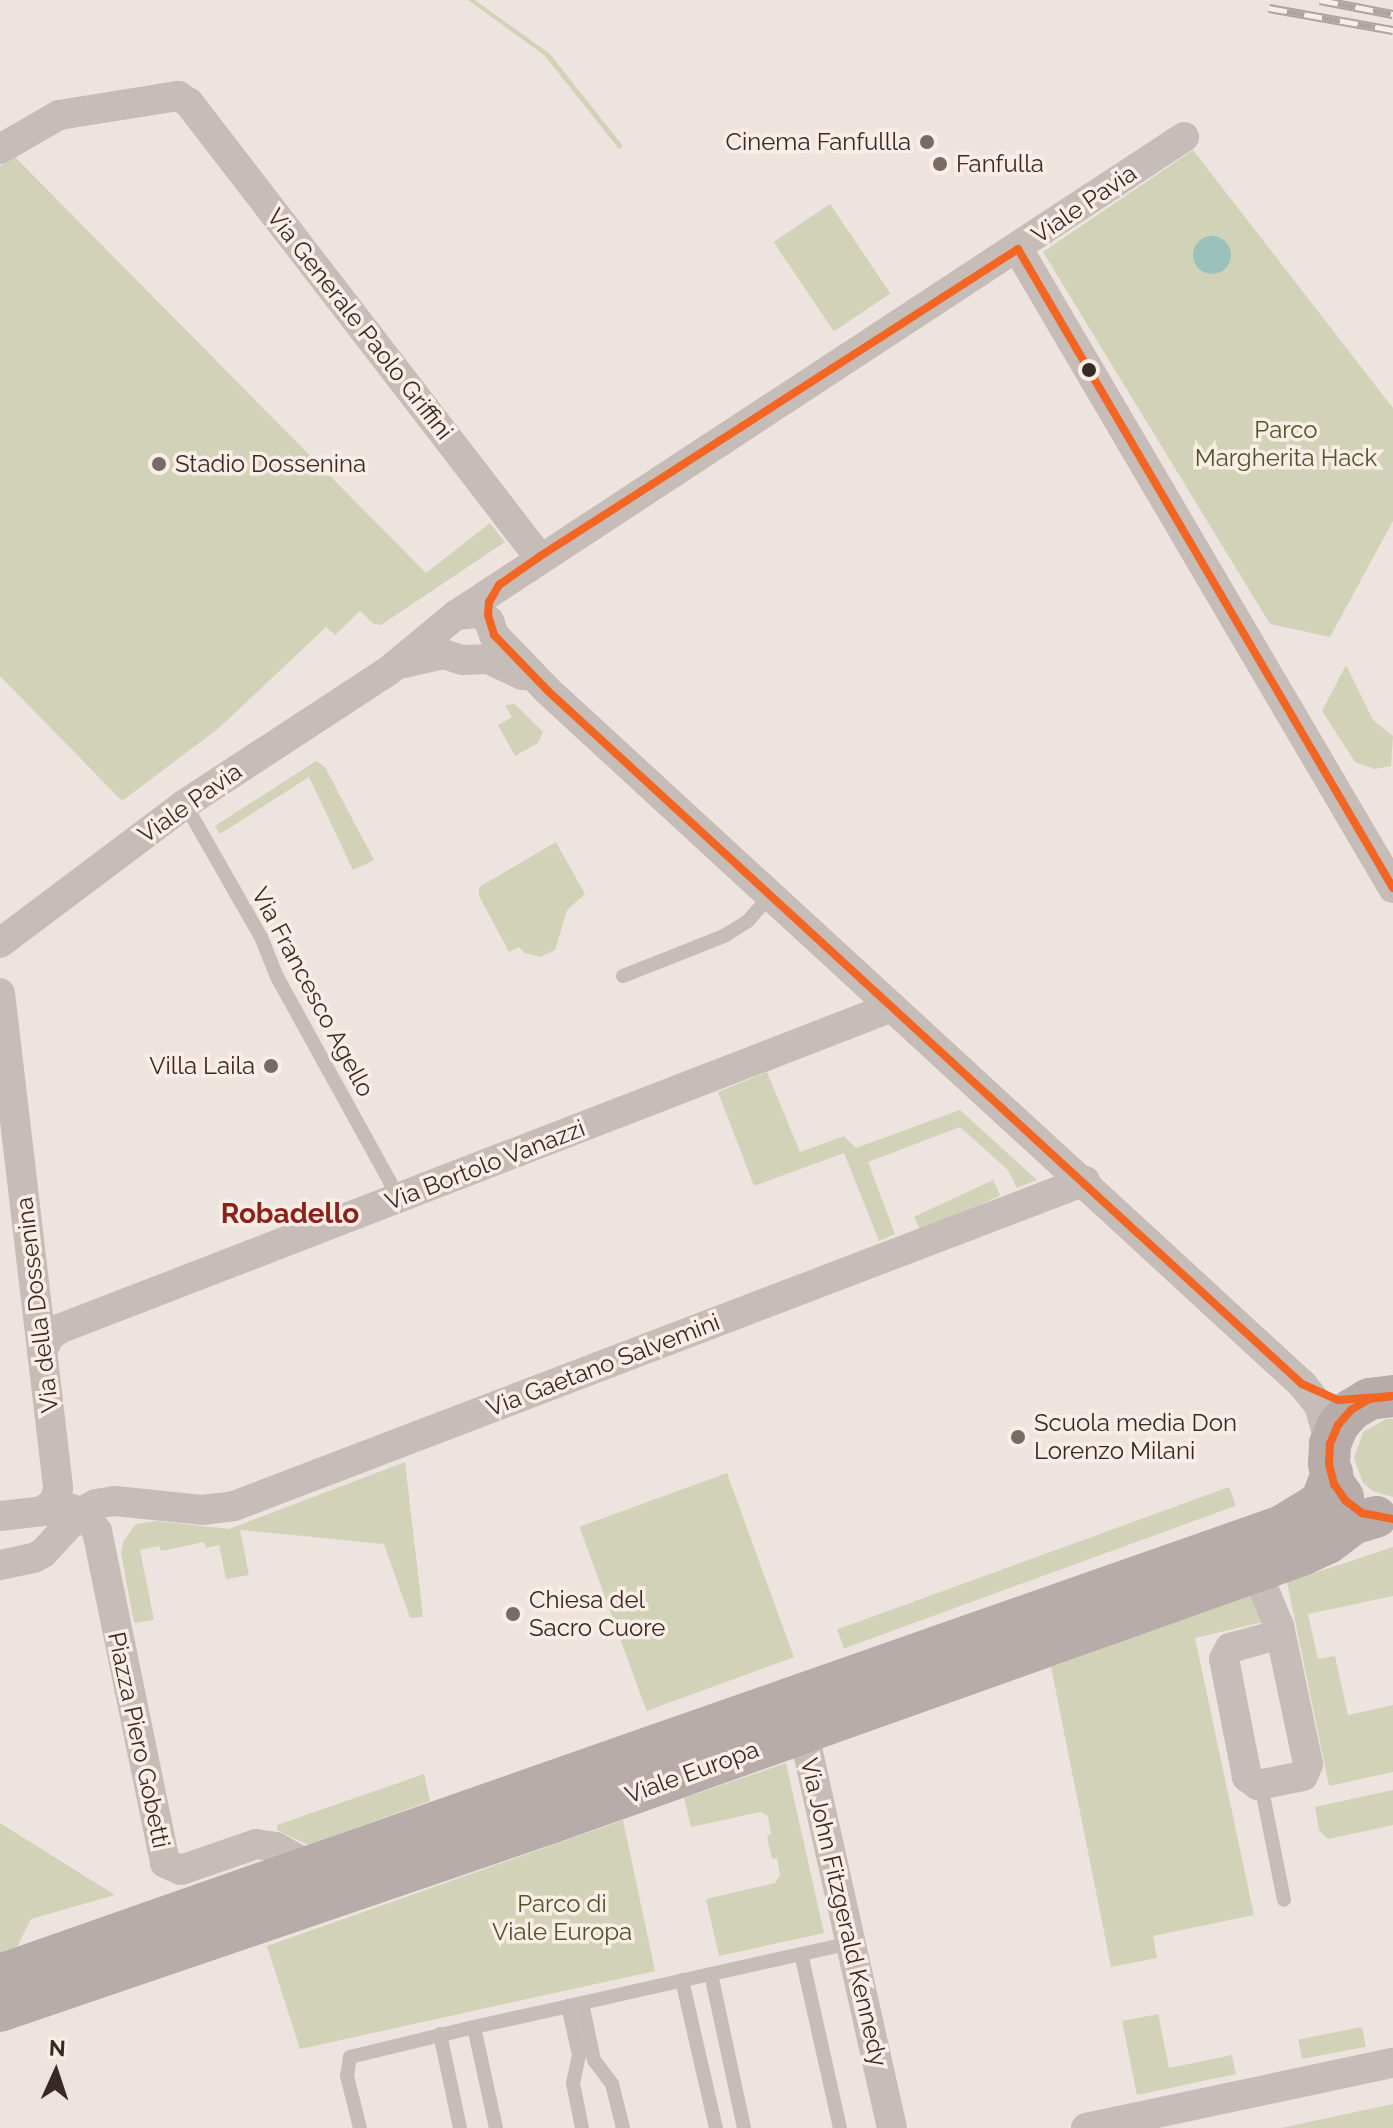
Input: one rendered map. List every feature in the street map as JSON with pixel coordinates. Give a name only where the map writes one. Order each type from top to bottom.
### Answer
[{"type":"street","name":"Via Generale Paolo Griffini","points":[[0,149],[59,115],[178,96],[189,103],[539,557]]},
{"type":"street","name":"Viale Pavia","points":[[499,585],[1018,249],[1184,137]]},
{"type":"street","points":[[1018,249],[1393,888]]},
{"type":"street","points":[[387,672],[453,617],[499,585]]},
{"type":"street","points":[[480,643],[489,602],[499,585]]},
{"type":"street","points":[[453,617],[472,611],[480,643]]},
{"type":"street","points":[[453,617],[445,643],[480,643],[548,691],[1085,1181],[1302,1384],[1319,1405],[1331,1459],[1346,1501],[1362,1513],[1384,1518]]},
{"type":"street","points":[[387,672],[429,655],[480,643]]},
{"type":"street","name":"Viale Pavia","points":[[0,943],[185,804],[387,672]]},
{"type":"street","name":"Via della Dossenina","points":[[0,993],[57,1474],[57,1495],[43,1511]]},
{"type":"street","name":"Via Bortolo Vanazzi","points":[[42,1351],[49,1337],[59,1329],[892,1007]]},
{"type":"street","name":"Via Gaetano Salvemini","points":[[97,1512],[202,1510],[234,1506],[1085,1181]]},
{"type":"street","points":[[1302,1384],[1338,1400],[1381,1398]]},
{"type":"street","name":"Viale Europa","points":[[15,1988],[439,1862],[800,1714],[1282,1526],[1321,1502],[1338,1425],[1351,1410],[1381,1398]]},
{"type":"street","points":[[57,1474],[65,1489],[97,1512]]},
{"type":"street","points":[[0,1516],[61,1508],[97,1512]]},
{"type":"street","points":[[0,1565],[43,1553],[97,1512]]},
{"type":"street","name":"Piazza Piero Gobetti","points":[[97,1512],[165,1863],[181,1870],[256,1844],[276,1847],[313,1868]]},
{"type":"street","name":"Viale Europa","points":[[15,1988],[313,1868],[1256,1571],[1315,1550],[1355,1523],[1384,1518]]},
{"type":"street","points":[[1256,1571],[1279,1626],[1308,1764],[1303,1776],[1261,1785],[1247,1777],[1224,1659],[1230,1648],[1270,1637],[1279,1626]]},
{"type":"street","name":"Via John Fitzgerald Kennedy","points":[[800,1714],[892,2128]]},
{"type":"street","points":[[1086,2128],[1393,2063]]},
{"type":"lane","name":"Via Francesco Agello","points":[[185,804],[261,937],[277,977],[390,1182],[392,1191],[386,1203]]},
{"type":"lane","points":[[623,976],[736,929],[771,895]]},
{"type":"lane","points":[[1261,1785],[1284,1900]]},
{"type":"lane","points":[[360,2128],[347,2076],[350,2057],[440,2034],[851,1943]]},
{"type":"lane","points":[[801,1954],[840,2128]]},
{"type":"lane","points":[[711,1974],[744,2128]]},
{"type":"lane","points":[[682,1980],[716,2128]]},
{"type":"lane","points":[[575,2004],[579,2055],[573,2091],[582,2128]]},
{"type":"lane","points":[[575,2004],[594,2060],[612,2084],[623,2128]]},
{"type":"lane","points":[[474,2027],[496,2128]]},
{"type":"lane","points":[[440,2034],[460,2128]]},
{"type":"green space","points":[[468,0],[475,0],[550,54],[623,146],[619,149],[544,55]]},
{"type":"green space","name":"Parco Margherita Hack","points":[[1193,150],[1393,408],[1393,521],[1330,637],[1270,624],[1043,252]]},
{"type":"green space","name":"Stadio Dossenina","points":[[15,157],[426,573],[490,523],[505,542],[381,625],[374,624],[360,611],[335,635],[326,627],[219,728],[122,801],[0,676],[0,166]]},
{"type":"green space","points":[[830,204],[890,294],[834,332],[774,242]]},
{"type":"green space","points":[[1346,665],[1373,720],[1393,736],[1391,766],[1375,769],[1355,762],[1322,711]]},
{"type":"green space","points":[[515,704],[543,732],[538,743],[515,756],[498,725],[512,717],[505,705]]},
{"type":"green space","points":[[316,761],[325,767],[374,860],[353,870],[309,777],[220,834],[215,826]]},
{"type":"green space","points":[[556,842],[585,894],[567,910],[555,950],[540,957],[525,953],[519,947],[509,952],[479,896],[479,887]]},
{"type":"green space","points":[[767,1072],[800,1152],[844,1136],[856,1148],[960,1110],[1037,1180],[1017,1188],[1008,1170],[960,1127],[868,1162],[895,1234],[879,1241],[844,1153],[754,1186],[718,1092]]},
{"type":"green space","points":[[993,1180],[1000,1195],[921,1232],[914,1217]]},
{"type":"green space","points":[[1386,1419],[1393,1419],[1393,1497],[1373,1491],[1363,1483],[1354,1458],[1363,1432]]},
{"type":"green space","points":[[405,1462],[423,1617],[410,1618],[384,1544],[240,1530],[249,1575],[226,1579],[219,1545],[206,1548],[204,1542],[161,1551],[159,1546],[140,1550],[154,1620],[134,1623],[121,1553],[123,1542],[136,1524],[157,1521],[229,1529]]},
{"type":"green space","points":[[727,1473],[794,1657],[647,1711],[579,1527]]},
{"type":"green space","points":[[1229,1487],[1236,1506],[844,1648],[837,1630]]},
{"type":"green space","points":[[1393,1547],[1393,1596],[1308,1614],[1318,1659],[1335,1656],[1348,1715],[1393,1705],[1393,1772],[1329,1786],[1287,1582]]},
{"type":"green space","points":[[1250,1595],[1263,1622],[1195,1638],[1254,1915],[1153,1936],[1157,1958],[1111,1967],[1051,1667]]},
{"type":"green space","points":[[786,1763],[824,1933],[719,1956],[706,1899],[775,1883],[780,1875],[777,1858],[772,1859],[767,1836],[771,1834],[768,1816],[760,1812],[691,1827],[684,1798]]},
{"type":"green space","points":[[424,1774],[430,1801],[308,1845],[277,1830],[277,1825]]},
{"type":"green space","points":[[1393,1790],[1393,1825],[1328,1839],[1319,1830],[1315,1807]]},
{"type":"green space","name":"Parco di Viale Europa","points":[[623,1820],[655,1971],[300,2049],[267,1946]]},
{"type":"green space","points":[[0,1823],[115,1895],[31,1919],[17,1947],[0,1953]]},
{"type":"green space","points":[[1158,2014],[1169,2068],[1232,2055],[1236,2074],[1137,2095],[1122,2021]]},
{"type":"green space","points":[[1362,2027],[1366,2047],[1302,2059],[1298,2039]]},
{"type":"green space","points":[[1393,2104],[1393,2128],[1281,2128]]},
{"type":"water","points":[[1212,236],[1225,242],[1231,255],[1225,268],[1212,274],[1199,268],[1193,255],[1199,242]]},
{"type":"railway","points":[[1320,0],[1393,14]]},
{"type":"railway","points":[[1269,8],[1393,30]]},
{"type":"transit line","points":[[1393,888],[1018,249],[539,557],[499,585],[489,602],[488,615],[494,635],[548,691],[1302,1384],[1338,1400],[1393,1396]]},
{"type":"transit line","points":[[1393,1396],[1369,1399],[1351,1410],[1338,1425],[1330,1444],[1329,1464],[1334,1484],[1346,1501],[1362,1513],[1393,1519]]},
{"type":"place","name":"Cinema Fanfullla","points":[[927,142]]},
{"type":"place","name":"Fanfulla","points":[[940,164]]},
{"type":"place","name":"Stadio Dossenina","points":[[159,464]]},
{"type":"place","name":"Villa Laila","points":[[271,1066]]},
{"type":"place","name":"Scuola media Don Lorenzo Milani","points":[[1018,1437]]},
{"type":"place","name":"Chiesa del Sacro Cuore","points":[[513,1614]]},
{"type":"district","name":"Robadello","points":[[290,1214]]}]
